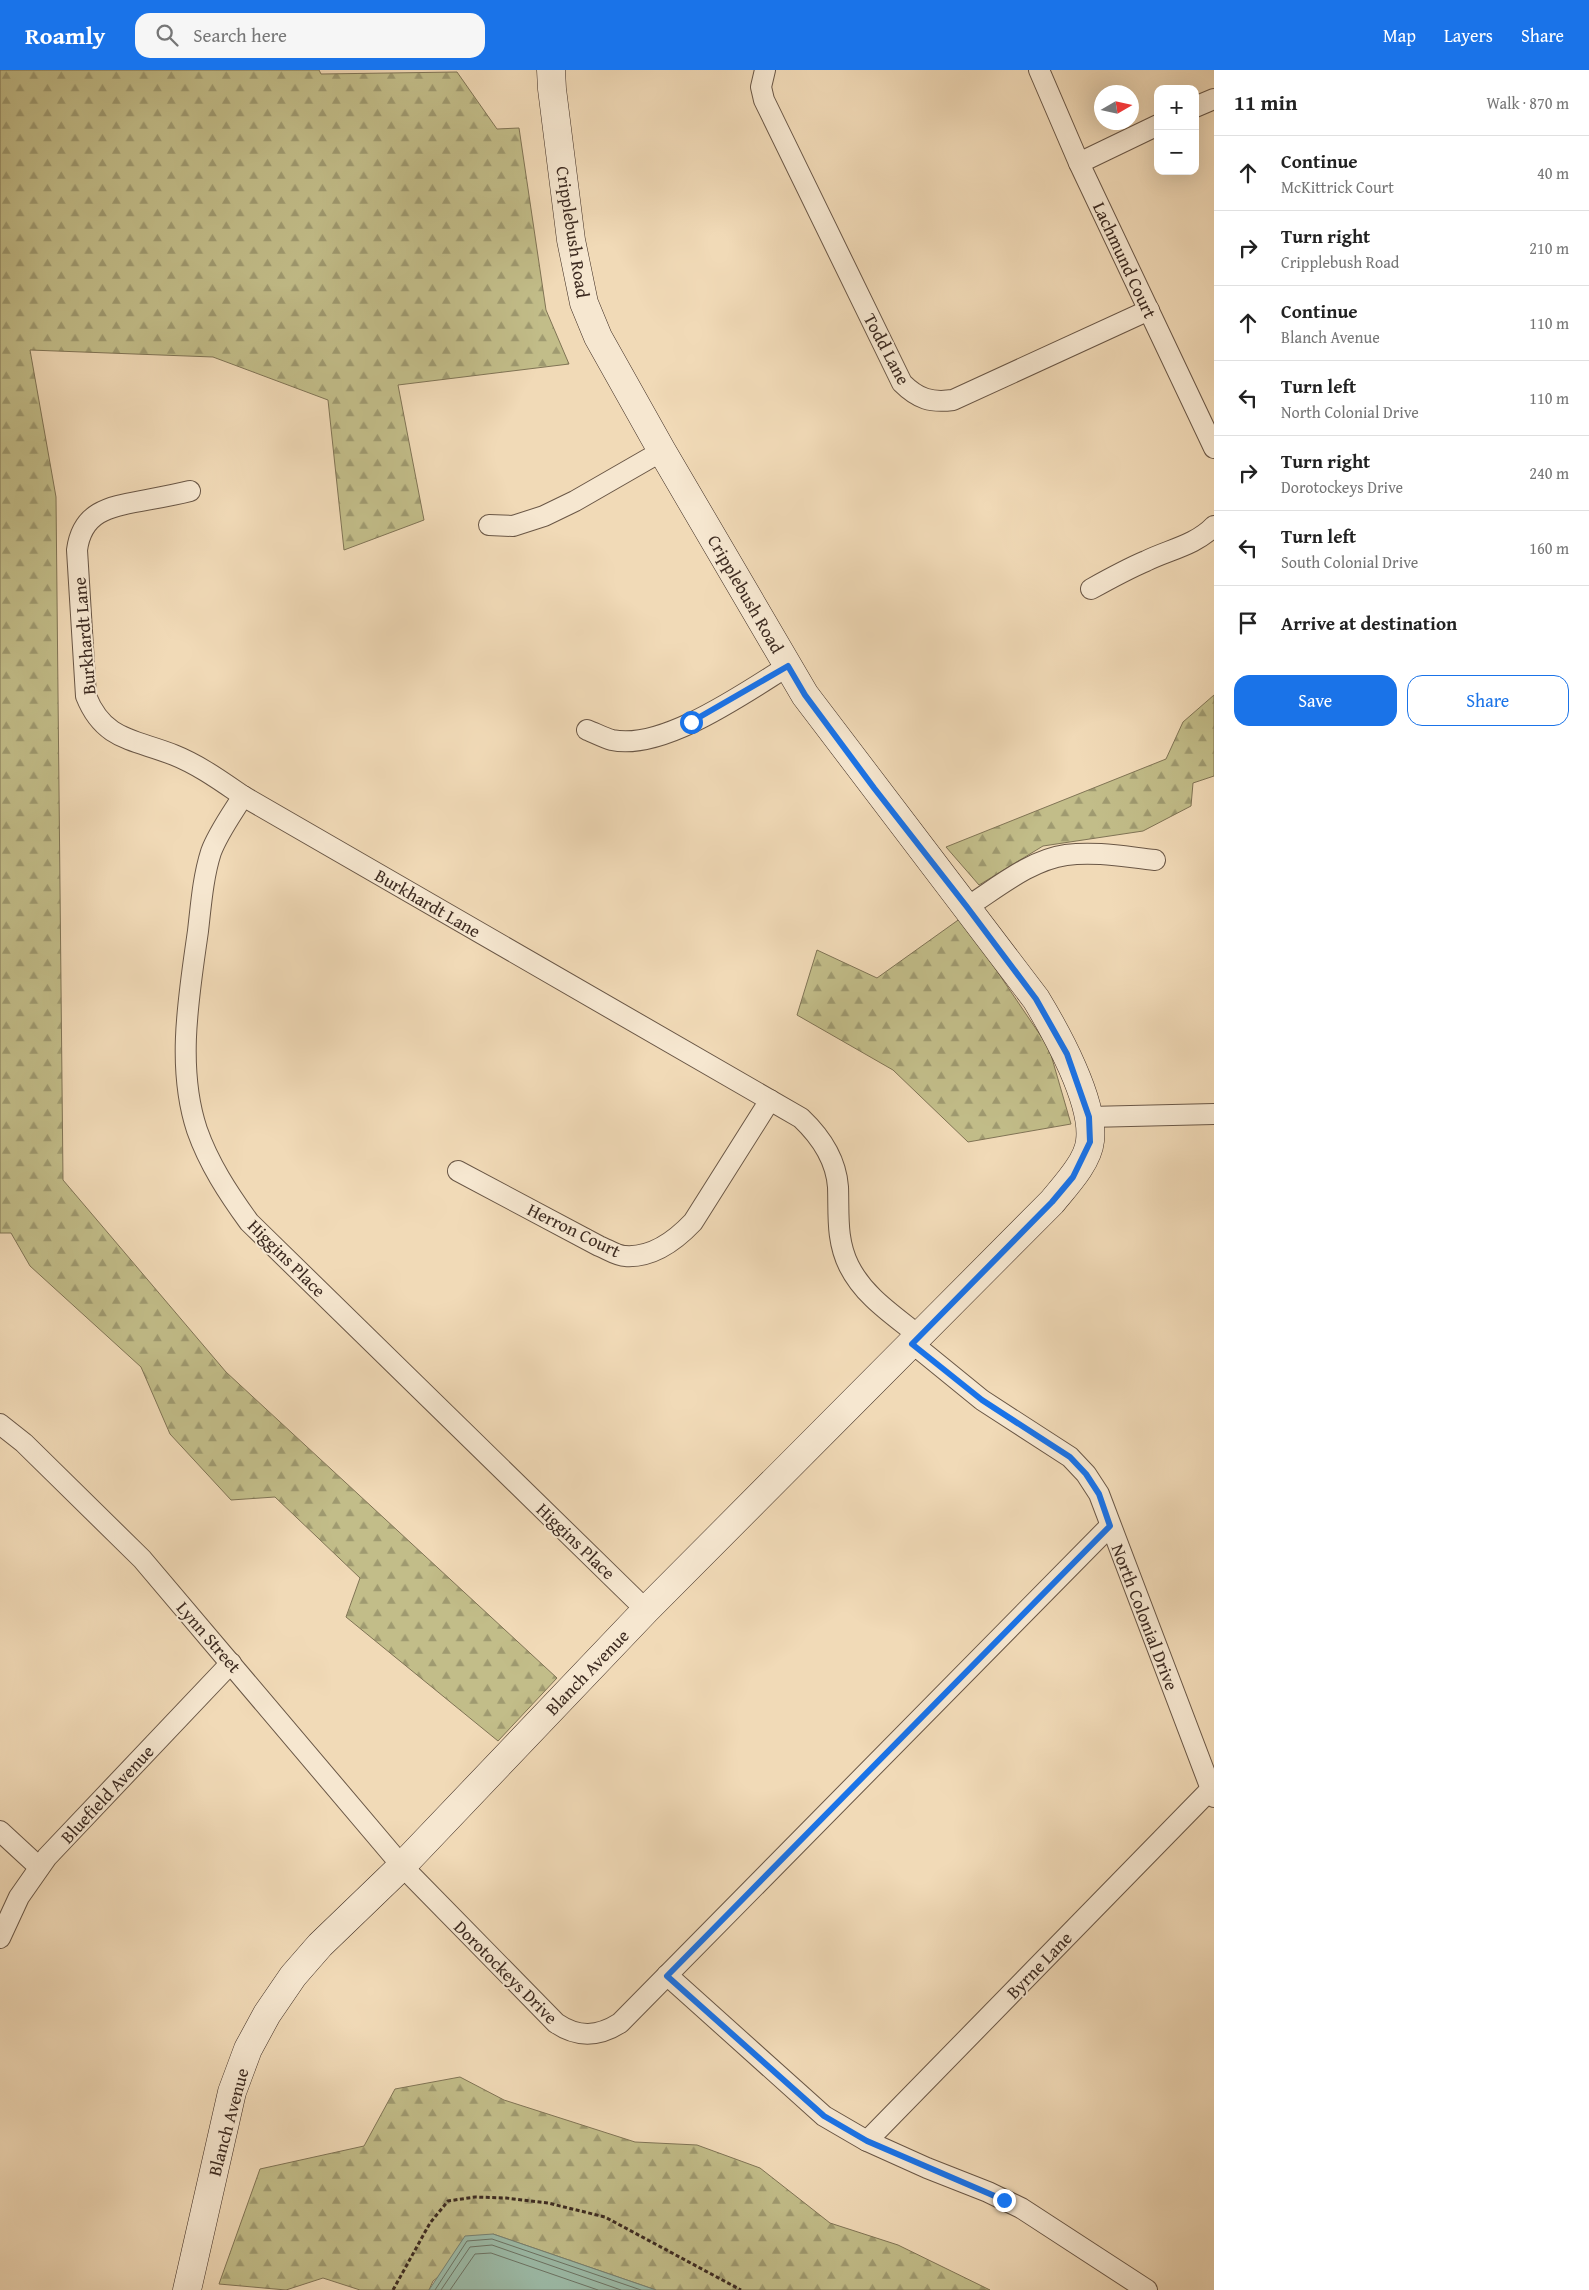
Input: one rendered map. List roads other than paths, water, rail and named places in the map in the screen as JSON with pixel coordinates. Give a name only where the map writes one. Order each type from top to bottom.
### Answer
[{"type":"main road","name":"Cripplebush Road","points":[[551,70],[572,240],[584,303],[598,337],[662,451],[805,695],[1036,999],[1053,1026],[1067,1054],[1089,1117]]},
{"type":"main road","name":"Blanch Avenue","points":[[187,2290],[232,2092],[248,2049],[267,2014],[292,1976],[320,1945],[402,1866],[646,1610],[1052,1202],[1073,1177],[1090,1142],[1089,1117]]},
{"type":"street","name":"Todd Lane","points":[[765,70],[761,87],[764,100],[902,383],[912,394],[924,400],[937,402],[953,400],[1149,310]]},
{"type":"street","name":"Lachmund Court","points":[[1039,70],[1079,162],[1149,310],[1206,412],[1214,448]]},
{"type":"street","points":[[1199,106],[1214,99]]},
{"type":"street","points":[[1079,162],[1154,127]]},
{"type":"street","points":[[489,525],[513,526],[544,516],[575,501],[662,451]]},
{"type":"street","name":"Burkhardt Lane","points":[[190,491],[109,507],[95,515],[84,527],[78,538],[77,550],[86,696],[92,710],[102,724],[114,733],[175,756],[206,771],[243,796],[801,1118],[815,1131],[827,1147],[834,1167],[838,1186],[837,1223],[841,1245],[848,1264],[858,1282],[873,1300],[915,1339]]},
{"type":"street","points":[[1091,589],[1146,560],[1194,541],[1208,533],[1214,526]]},
{"type":"street","points":[[587,730],[613,740],[646,739],[679,729],[708,714],[788,666]]},
{"type":"street","name":"Higgins Place","points":[[243,796],[223,829],[208,864],[192,973],[186,1069],[189,1097],[197,1128],[208,1158],[224,1186],[249,1222],[646,1610]]},
{"type":"street","points":[[967,907],[1030,867],[1064,855],[1091,853],[1155,860]]},
{"type":"street","name":"Herron Court","points":[[458,1172],[599,1246],[623,1256],[642,1254],[662,1248],[680,1236],[693,1222],[770,1100]]},
{"type":"street","points":[[1089,1117],[1214,1114]]},
{"type":"street","name":"North Colonial Drive","points":[[915,1339],[982,1400],[1070,1457],[1086,1474],[1099,1494],[1213,1793]]},
{"type":"street","name":"Lynn Street","points":[[0,1424],[24,1443],[142,1559],[402,1866]]},
{"type":"street","name":"Dorotockeys Drive","points":[[402,1866],[556,2024],[580,2035],[595,2034],[609,2030],[620,2023],[667,1976],[1110,1526]]},
{"type":"street","name":"Bluefield Avenue","points":[[0,1938],[19,1897],[39,1867],[231,1663]]},
{"type":"street","name":"Byrne Lane","points":[[867,2141],[1213,1793]]},
{"type":"street","points":[[0,1831],[39,1867]]},
{"type":"street","points":[[667,1976],[824,2116],[867,2141],[927,2168],[988,2192],[1020,2208],[1147,2290]]},
{"type":"water","points":[[493,2234],[656,2290],[429,2290],[465,2236]]}]
